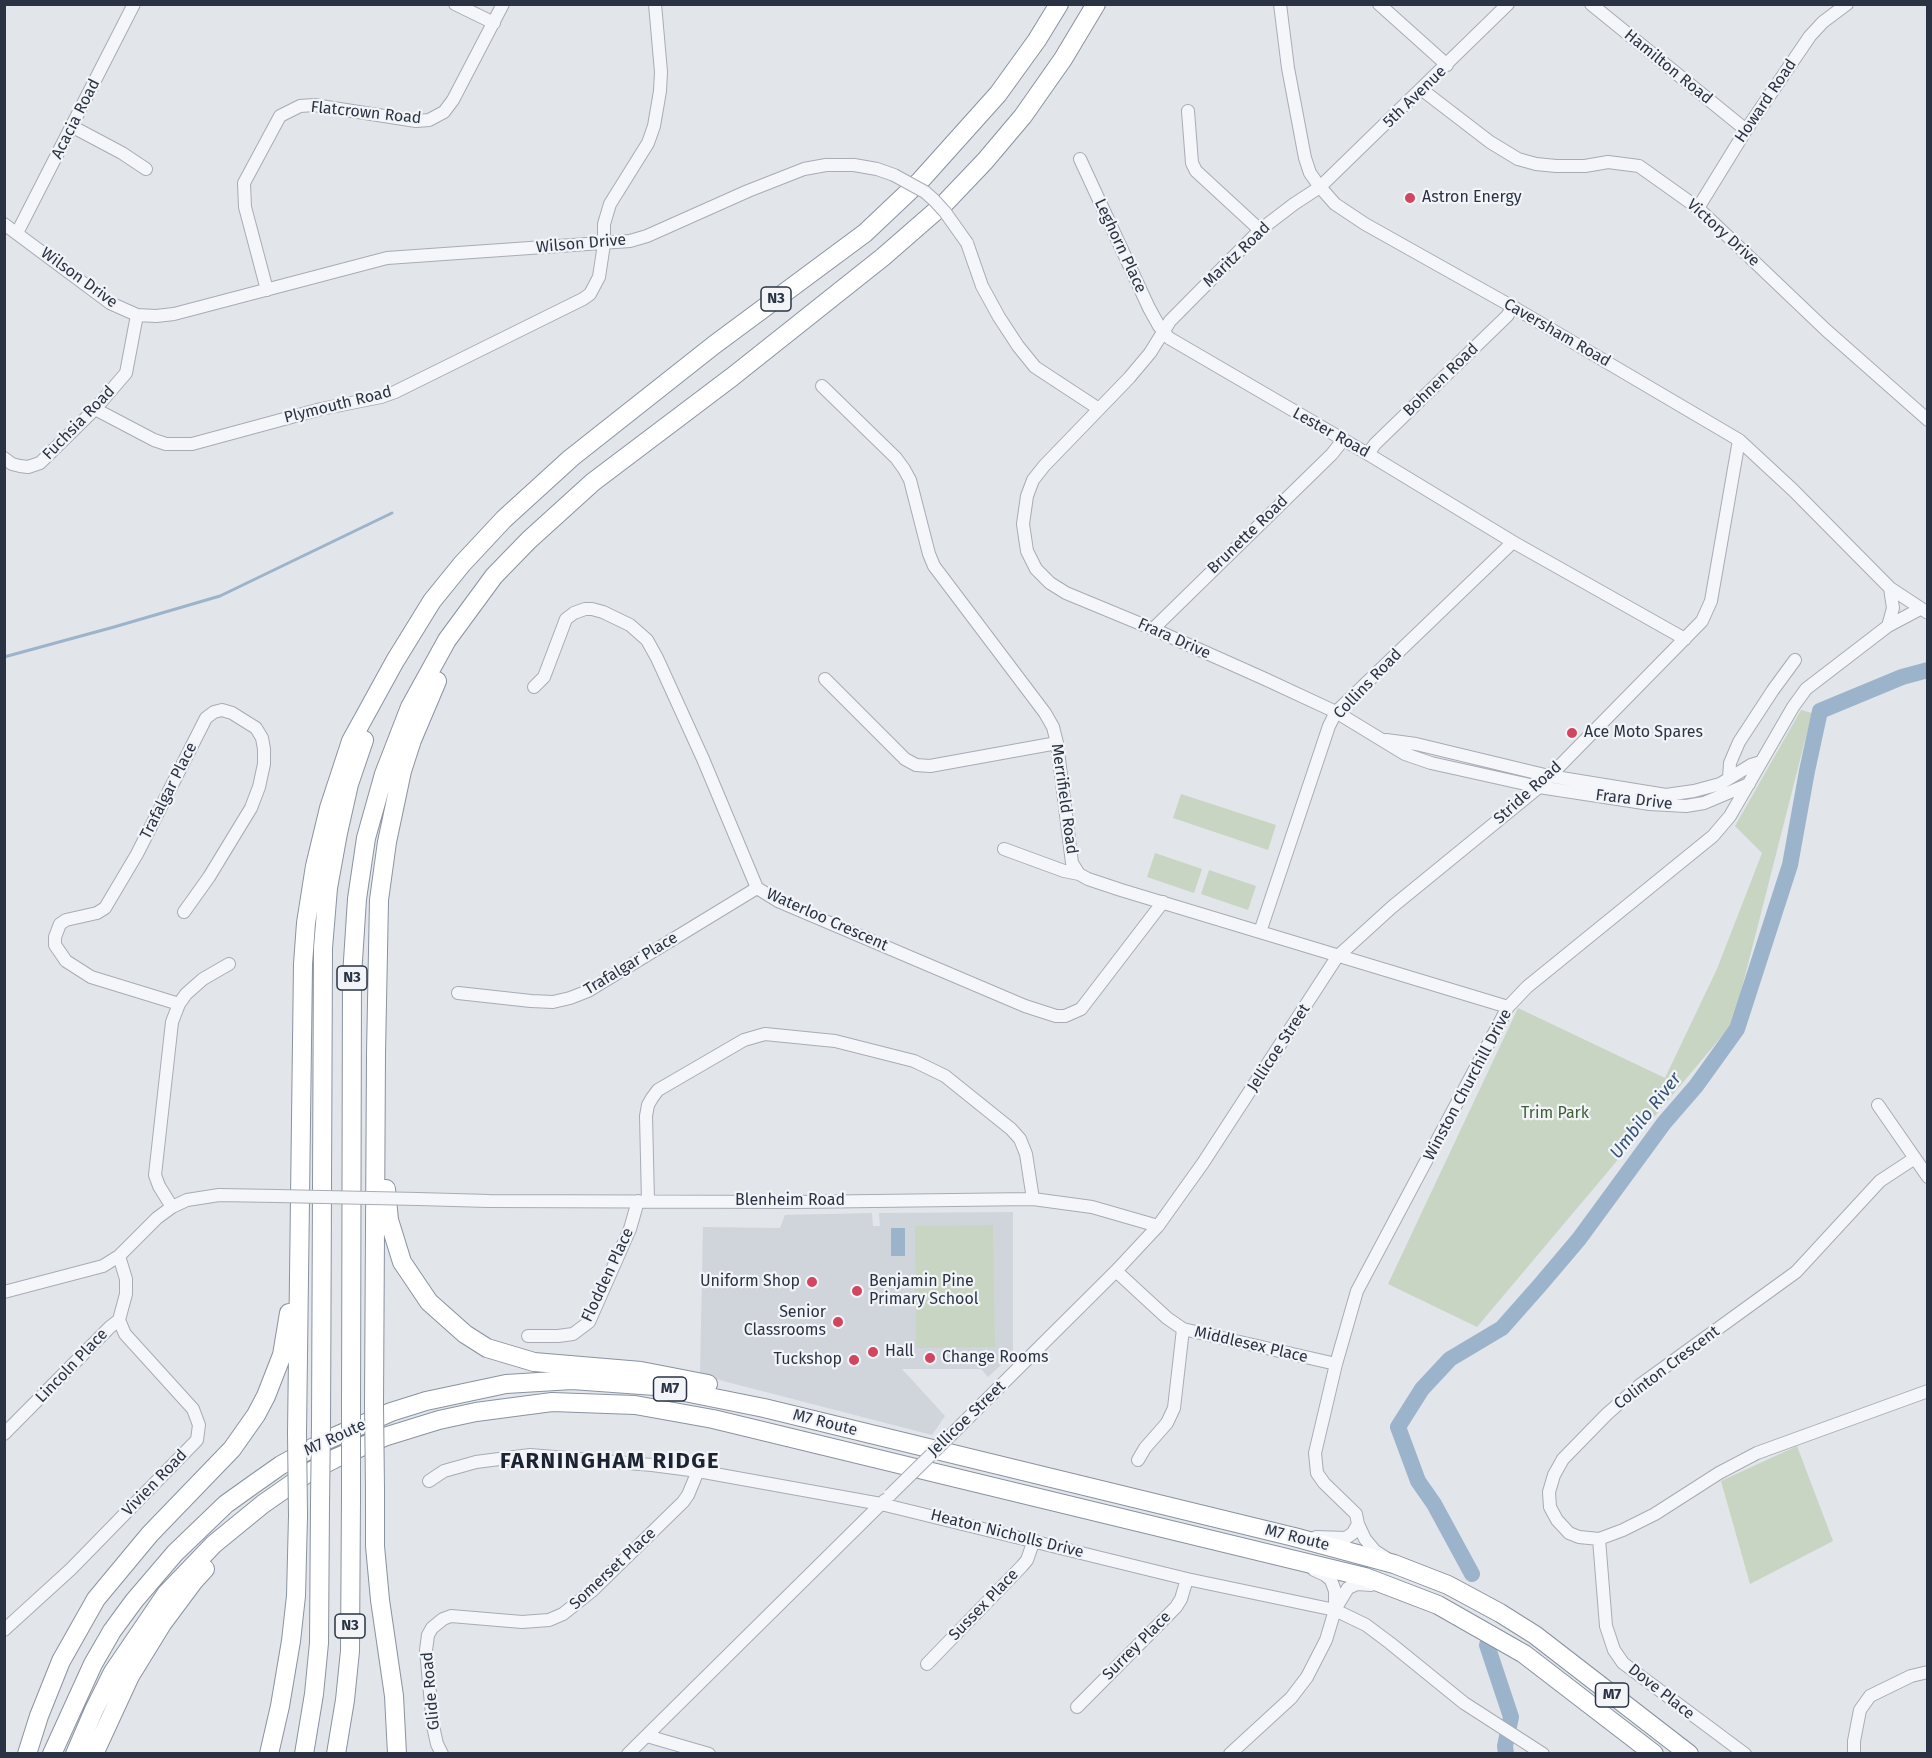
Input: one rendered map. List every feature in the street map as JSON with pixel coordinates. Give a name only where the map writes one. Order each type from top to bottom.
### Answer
[{"type":"highway","name":"N3","points":[[304,1754],[314,1694],[319,1643],[323,948],[327,900],[338,832],[350,784],[387,680],[395,662],[432,601],[462,564],[504,519],[580,451],[714,345],[873,226],[920,181],[998,94],[1037,40],[1059,4]]},
{"type":"highway","name":"N3","points":[[336,1754],[350,1651],[352,976],[357,899],[366,838],[384,774],[410,707],[447,640],[494,576],[529,540],[593,482],[732,377],[883,257],[945,203],[1023,116],[1063,59],[1096,4]]},
{"type":"highway","points":[[398,1754],[394,1696],[380,1600],[375,1546],[376,1053],[379,900],[387,842],[402,771],[426,705],[451,650],[494,576]]},
{"type":"highway","points":[[269,1754],[280,1706],[296,1596],[302,981],[310,894],[329,808],[351,741],[387,680]]},
{"type":"highway","points":[[376,1053],[384,1173],[393,1239],[402,1262],[419,1289],[445,1318],[465,1334],[488,1348],[516,1358],[559,1365],[641,1371],[672,1376],[838,1418],[915,1446]]},
{"type":"highway","points":[[27,1754],[61,1661],[96,1599],[150,1534],[232,1449],[256,1415],[266,1396],[282,1355],[287,1332],[293,1248],[300,1213]]},
{"type":"highway","name":"M7 Route","points":[[52,1754],[83,1685],[112,1631],[147,1584],[175,1552],[226,1504],[281,1465],[327,1440],[391,1412],[455,1393],[506,1384],[572,1380],[629,1383],[729,1400],[1294,1537],[1394,1564],[1476,1599],[1535,1635],[1689,1754]]},
{"type":"highway","name":"M7 Route","points":[[75,1754],[113,1672],[151,1615],[190,1567],[251,1512],[306,1474],[384,1437],[439,1420],[476,1412],[552,1402],[603,1403],[664,1410],[713,1419],[1353,1574],[1438,1605],[1524,1654],[1654,1754]]},
{"type":"highway","points":[[94,1754],[130,1676],[162,1624],[194,1581],[240,1532],[251,1512]]},
{"type":"street","name":"Acacia Road","points":[[17,233],[134,4]]},
{"type":"street","points":[[455,4],[494,23]]},
{"type":"street","name":"Flatcrown Road","points":[[267,290],[245,207],[244,183],[280,116],[300,106],[314,105],[416,121],[429,120],[444,112],[453,100],[503,4]]},
{"type":"street","name":"Plymouth Road","points":[[95,409],[154,440],[177,445],[192,444],[321,409],[381,397],[412,385],[583,299],[595,286],[604,244],[604,224],[610,204],[648,143],[654,126],[661,72],[655,4]]},
{"type":"street","name":"Caversham Road","points":[[1280,4],[1300,142],[1310,173],[1335,204],[1365,224],[1513,307],[1739,440],[1793,490],[1890,588],[1924,611]]},
{"type":"street","points":[[1379,4],[1447,65]]},
{"type":"street","name":"5th Avenue","points":[[1320,187],[1508,4]]},
{"type":"street","name":"Hamilton Road","points":[[1591,4],[1746,130]]},
{"type":"street","name":"Howard Road","points":[[1698,208],[1746,130],[1810,36],[1823,22],[1847,4]]},
{"type":"street","name":"Victory Drive","points":[[1422,89],[1497,147],[1518,159],[1556,166],[1585,166],[1608,162],[1639,166],[1698,208],[1826,330],[1928,420]]},
{"type":"street","points":[[1188,111],[1192,163],[1196,171],[1260,230]]},
{"type":"street","points":[[73,127],[122,153],[146,169]]},
{"type":"street","name":"Leghorn Place","points":[[1080,159],[1149,308],[1163,332]]},
{"type":"street","name":"Wilson Drive","points":[[4,224],[110,303],[137,315],[156,316],[174,314],[387,258],[630,241],[647,236],[748,190],[804,169],[826,165],[854,165],[894,175],[925,192],[934,200],[967,243],[982,286],[1018,346],[1035,367],[1099,409]]},
{"type":"street","name":"Maritz Road","points":[[1163,332],[1170,321],[1260,230],[1320,187]]},
{"type":"street","name":"Bohnen Road","points":[[1368,454],[1375,444],[1507,316],[1513,307]]},
{"type":"street","name":"Fuchsia Road","points":[[4,458],[20,466],[28,467],[40,463],[95,409],[126,373],[137,315]]},
{"type":"street","points":[[1099,409],[1136,370],[1163,332]]},
{"type":"street","name":"Lester Road","points":[[1163,332],[1168,338],[1368,454],[1513,542],[1685,639]]},
{"type":"street","name":"Merrifield Road","points":[[822,386],[904,469],[910,480],[934,566],[1045,713],[1053,727],[1072,863],[1079,874],[1105,885],[1337,957],[1508,1007]]},
{"type":"street","name":"Frara Drive","points":[[1099,409],[1044,466],[1033,480],[1027,496],[1023,524],[1027,551],[1036,569],[1050,583],[1066,593],[1153,629],[1336,712],[1405,754],[1431,763],[1539,787],[1650,804],[1686,806],[1714,799],[1749,784]]},
{"type":"street","name":"Brunette Road","points":[[1153,629],[1332,454],[1343,440]]},
{"type":"street","name":"Stride Road","points":[[1337,957],[1392,907],[1539,787],[1702,621],[1711,601],[1739,440]]},
{"type":"street","name":"Collins Road","points":[[1260,932],[1329,726],[1336,712],[1513,542]]},
{"type":"street","points":[[1888,626],[1893,608],[1890,588]]},
{"type":"street","name":"Waterloo Crescent","points":[[534,687],[544,677],[566,620],[574,613],[585,609],[603,612],[630,625],[647,640],[657,658],[703,759],[757,888],[778,901],[1025,1006],[1056,1016],[1065,1016],[1081,1009],[1163,902]]},
{"type":"street","name":"Winston Churchill Drive","points":[[1394,1564],[1369,1545],[1358,1524],[1356,1514],[1324,1483],[1317,1473],[1316,1453],[1336,1364],[1357,1291],[1508,1007],[1527,987],[1713,836],[1730,816],[1793,707],[1806,689],[1888,626],[1924,611]]},
{"type":"street","points":[[1729,778],[1730,763],[1739,742],[1795,660]]},
{"type":"street","points":[[825,678],[905,759],[916,765],[930,766],[1057,743]]},
{"type":"street","name":"Trafalgar Place","points":[[179,1004],[91,977],[66,961],[55,945],[55,937],[60,924],[66,920],[97,913],[105,908],[137,854],[206,718],[222,710],[232,713],[256,728],[262,738],[264,764],[259,788],[251,808],[209,877],[184,912]]},
{"type":"street","name":"Frara Drive","points":[[1382,739],[1416,744],[1549,776],[1666,795],[1694,792],[1720,784],[1750,765],[1761,762]]},
{"type":"street","points":[[1714,799],[1723,804],[1730,816]]},
{"type":"street","points":[[1004,849],[1064,871],[1079,874]]},
{"type":"street","name":"Trafalgar Place","points":[[458,993],[553,1002],[570,998],[588,991],[757,888]]},
{"type":"street","name":"Jellicoe Street","points":[[628,1754],[1116,1271],[1158,1226],[1210,1154],[1337,957]]},
{"type":"street","points":[[4,1292],[93,1270],[119,1256],[157,1218],[172,1207],[155,1175],[171,1030],[179,1004],[186,994],[203,979],[229,964]]},
{"type":"street","name":"Flodden Place","points":[[528,1336],[573,1334],[589,1322],[643,1201],[646,1116],[648,1105],[658,1090],[744,1040],[765,1034],[835,1041],[914,1061],[945,1076],[1011,1128],[1020,1139],[1026,1154],[1033,1199]]},
{"type":"street","points":[[1878,1105],[1928,1177]]},
{"type":"street","name":"Colinton Crescent","points":[[1599,1539],[1579,1537],[1569,1533],[1550,1508],[1551,1484],[1563,1459],[1606,1414],[1640,1385],[1796,1272],[1880,1181],[1915,1158]]},
{"type":"street","name":"Blenheim Road","points":[[172,1207],[202,1196],[805,1202],[1033,1199],[1092,1207],[1158,1226]]},
{"type":"street","name":"Lincoln Place","points":[[4,1434],[119,1320],[126,1294],[126,1279],[119,1256]]},
{"type":"street","name":"Middlesex Place","points":[[1116,1271],[1167,1318],[1183,1329],[1336,1364]]},
{"type":"street","name":"Vivien Road","points":[[4,1630],[71,1569],[197,1440],[199,1425],[193,1409],[125,1334],[119,1320]]},
{"type":"street","points":[[1138,1460],[1145,1448],[1167,1423],[1174,1408],[1183,1329]]},
{"type":"street","points":[[1599,1539],[1655,1514],[1719,1473],[1757,1453],[1928,1391]]},
{"type":"street","name":"Heaton Nicholls Drive","points":[[429,1481],[444,1472],[476,1462],[530,1455],[652,1465],[886,1500],[1187,1579],[1335,1610],[1352,1617],[1390,1642],[1464,1703],[1544,1754]]},
{"type":"street","name":"Somerset Place","points":[[432,1628],[442,1619],[451,1616],[522,1622],[549,1620],[563,1614],[593,1590],[683,1502],[698,1471]]},
{"type":"street","points":[[1294,1537],[1346,1538],[1353,1533],[1358,1524]]},
{"type":"street","name":"Dove Place","points":[[1599,1539],[1606,1626],[1614,1650],[1623,1663],[1745,1754]]},
{"type":"street","name":"Sussex Place","points":[[927,1664],[1022,1566],[1027,1560],[1034,1540]]},
{"type":"street","points":[[1288,1558],[1331,1580],[1335,1591],[1335,1610]]},
{"type":"street","name":"Surrey Place","points":[[1077,1707],[1176,1607],[1187,1579]]},
{"type":"street","points":[[1230,1754],[1291,1698],[1307,1677],[1326,1640],[1335,1610],[1344,1593],[1357,1584],[1388,1586]]},
{"type":"street","name":"Glide Road","points":[[432,1628],[428,1635],[426,1650],[433,1726],[442,1754]]},
{"type":"street","points":[[1854,1754],[1860,1710],[1870,1695],[1911,1676],[1928,1672]]},
{"type":"street","points":[[647,1736],[710,1754]]},
{"type":"shaded area","name":"Benjamin Pine Primary School","points":[[1013,1212],[1013,1354],[988,1377],[981,1369],[902,1369],[945,1416],[932,1435],[700,1375],[703,1227],[780,1228],[785,1215],[872,1213],[873,1226],[880,1226],[879,1213]]},
{"type":"green space","name":"Trim Park","points":[[1801,710],[1812,713],[1733,1023],[1477,1327],[1388,1284],[1518,1008],[1665,1078],[1717,969],[1762,853],[1735,826]]},
{"type":"green space","points":[[1181,794],[1276,825],[1268,850],[1173,818]]},
{"type":"green space","points":[[1155,853],[1202,869],[1194,893],[1147,877]]},
{"type":"green space","points":[[1209,870],[1256,886],[1248,910],[1201,894]]},
{"type":"green space","points":[[993,1225],[995,1347],[916,1348],[915,1226]]},
{"type":"green space","points":[[1797,1446],[1833,1541],[1750,1584],[1721,1481]]},
{"type":"water","points":[[891,1228],[905,1228],[905,1256],[891,1256]]},
{"type":"waterway","points":[[4,657],[220,596],[392,513]]},
{"type":"waterway","name":"Umbilo River","points":[[1472,1574],[1434,1504],[1418,1481],[1398,1427],[1422,1389],[1450,1359],[1502,1328],[1540,1285],[1579,1239],[1664,1123],[1696,1086],[1737,1029],[1790,865],[1820,711],[1902,677],[1928,670]]},
{"type":"waterway","name":"Umbilo River","points":[[1487,1645],[1511,1717],[1505,1746],[1506,1754]]},
{"type":"place","name":"Astron Energy","points":[[1410,198]]},
{"type":"place","name":"Ace Moto Spares","points":[[1572,733]]},
{"type":"place","name":"Uniform Shop","points":[[812,1282]]},
{"type":"place","name":"Benjamin Pine Primary School","points":[[857,1291]]},
{"type":"place","name":"Senior Classrooms","points":[[838,1322]]},
{"type":"place","name":"Hall","points":[[873,1352]]},
{"type":"place","name":"Change Rooms","points":[[930,1358]]},
{"type":"place","name":"Tuckshop","points":[[854,1360]]},
{"type":"district","name":"FARNINGHAM RIDGE","points":[[610,1462]]}]
